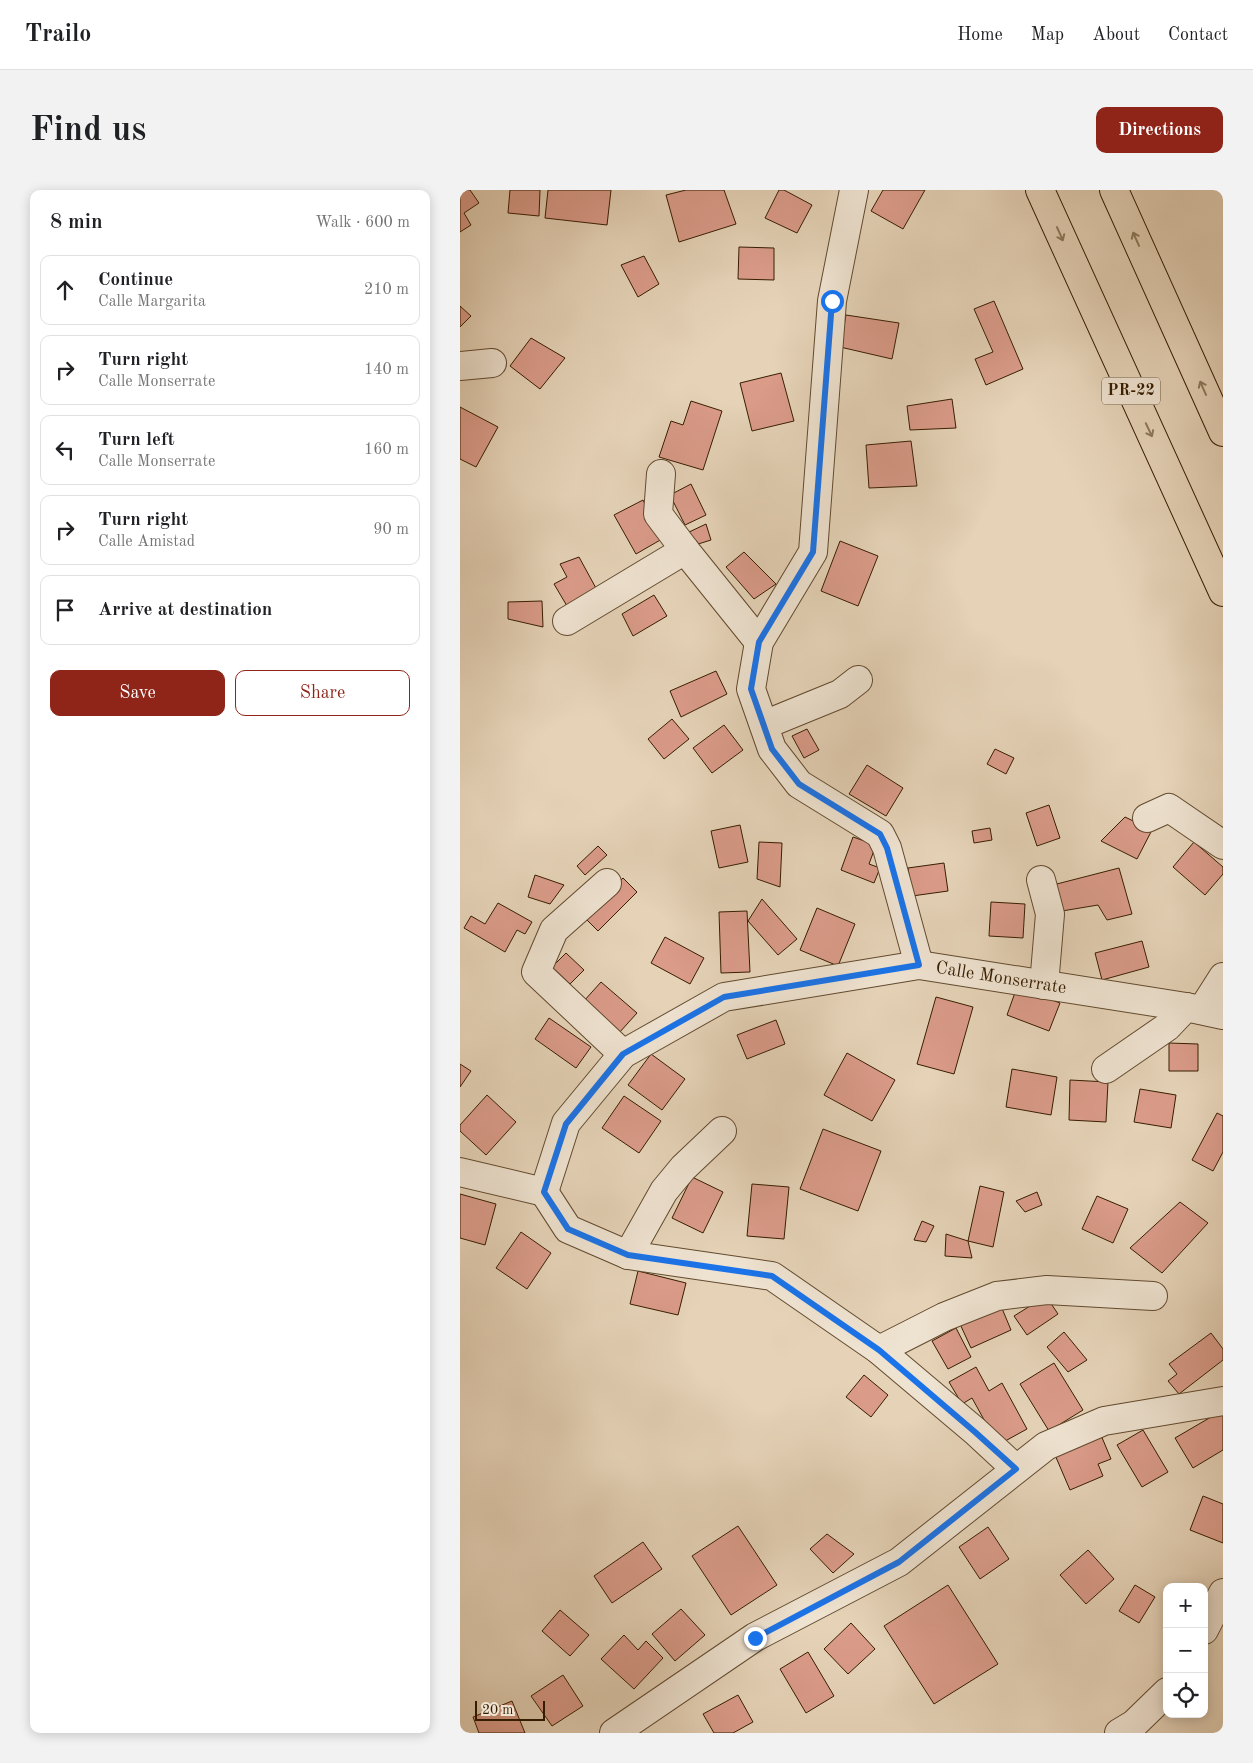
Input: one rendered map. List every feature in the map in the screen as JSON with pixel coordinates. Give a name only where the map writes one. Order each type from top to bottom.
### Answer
[{"type":"highway","name":"PR-22","points":[[1040,190],[1223,592]]},
{"type":"highway","points":[[1114,190],[1223,432]]},
{"type":"street","points":[[854,190],[832,301],[813,552],[759,642],[751,689],[772,749],[799,784],[880,834],[887,848],[919,965]]},
{"type":"street","points":[[460,366],[492,363]]},
{"type":"street","points":[[661,474],[658,514],[759,642]]},
{"type":"street","points":[[567,621],[685,550]]},
{"type":"street","points":[[764,726],[840,694],[858,680]]},
{"type":"street","points":[[1148,818],[1169,808],[1223,845]]},
{"type":"street","points":[[1041,880],[1050,914],[1044,985]]},
{"type":"street","points":[[607,883],[554,930],[536,972],[623,1054]]},
{"type":"street","name":"Calle Monserrate","points":[[544,1192],[566,1124],[623,1054],[724,997],[919,965],[1204,1011]]},
{"type":"street","points":[[1106,1069],[1167,1028],[1204,1011],[1223,977]]},
{"type":"street","points":[[628,1255],[664,1191],[684,1168],[722,1131]]},
{"type":"street","points":[[460,1172],[544,1192],[568,1229],[628,1255],[772,1276],[879,1350],[1016,1469]]},
{"type":"street","points":[[879,1350],[944,1317],[997,1296],[1047,1290],[1153,1296]]},
{"type":"street","points":[[614,1733],[755,1638],[899,1562],[1046,1446],[1104,1421],[1223,1401]]},
{"type":"street","points":[[1205,1628],[1223,1593]]},
{"type":"street","points":[[1119,1733],[1134,1724],[1163,1696]]},
{"type":"building","points":[[460,190],[470,190],[479,203],[464,213],[471,225],[460,232]]},
{"type":"building","points":[[510,190],[540,190],[539,216],[508,213]]},
{"type":"building","points":[[548,190],[611,190],[607,225],[545,218]]},
{"type":"building","points":[[686,190],[724,190],[736,224],[679,242],[666,195]]},
{"type":"building","points":[[779,190],[784,190],[812,205],[797,233],[765,218]]},
{"type":"building","points":[[883,190],[925,190],[903,229],[871,211]]},
{"type":"building","points":[[739,247],[774,248],[774,280],[738,279]]},
{"type":"building","points":[[644,256],[659,284],[638,297],[621,265]]},
{"type":"building","points":[[994,301],[1023,369],[986,385],[975,359],[993,352],[974,309]]},
{"type":"building","points":[[460,306],[471,316],[460,327]]},
{"type":"building","points":[[846,315],[899,323],[892,359],[840,347]]},
{"type":"building","points":[[531,338],[565,358],[540,389],[510,366]]},
{"type":"building","points":[[781,373],[794,421],[752,431],[740,383]]},
{"type":"building","points":[[952,399],[956,428],[910,430],[907,406]]},
{"type":"building","points":[[691,401],[722,411],[703,470],[659,457],[671,421],[683,425]]},
{"type":"building","points":[[460,407],[498,427],[476,467],[460,459]]},
{"type":"building","points":[[911,441],[917,486],[869,488],[866,445]]},
{"type":"building","points":[[691,484],[706,515],[685,525],[670,495]]},
{"type":"building","points":[[643,500],[662,539],[636,554],[614,515]]},
{"type":"building","points":[[706,524],[711,540],[695,545],[687,533]]},
{"type":"building","points":[[840,541],[878,556],[858,606],[821,591]]},
{"type":"building","points":[[744,552],[776,584],[754,599],[726,567]]},
{"type":"building","points":[[579,557],[597,590],[567,606],[554,584],[567,577],[560,564]]},
{"type":"building","points":[[654,595],[667,616],[633,636],[622,614]]},
{"type":"building","points":[[542,601],[543,627],[508,619],[508,602]]},
{"type":"building","points":[[716,671],[727,694],[681,717],[670,691]]},
{"type":"building","points":[[672,719],[689,739],[664,759],[648,739]]},
{"type":"building","points":[[724,725],[743,750],[712,773],[693,748]]},
{"type":"building","points":[[807,729],[819,750],[804,758],[792,736]]},
{"type":"building","points":[[995,749],[1014,758],[1006,774],[987,764]]},
{"type":"building","points":[[867,765],[903,788],[886,816],[849,794]]},
{"type":"building","points":[[1049,805],[1060,838],[1037,846],[1026,813]]},
{"type":"building","points":[[1125,817],[1152,830],[1137,859],[1101,841]]},
{"type":"building","points":[[740,825],[748,862],[719,868],[711,831]]},
{"type":"building","points":[[990,828],[992,840],[974,843],[972,831]]},
{"type":"building","points":[[853,837],[876,845],[869,864],[880,868],[874,883],[841,870]]},
{"type":"building","points":[[759,842],[782,843],[780,887],[757,879]]},
{"type":"building","points":[[1194,842],[1223,867],[1223,874],[1205,895],[1173,867]]},
{"type":"building","points":[[598,846],[607,855],[585,875],[577,866]]},
{"type":"building","points":[[944,863],[948,891],[912,896],[908,868]]},
{"type":"building","points":[[1119,868],[1132,914],[1107,920],[1098,905],[1056,912],[1049,886]]},
{"type":"building","points":[[535,875],[564,885],[550,904],[528,897]]},
{"type":"building","points":[[623,878],[637,892],[598,931],[584,917]]},
{"type":"building","points":[[762,899],[797,939],[778,955],[748,921]]},
{"type":"building","points":[[991,902],[1025,904],[1023,938],[989,936]]},
{"type":"building","points":[[498,903],[532,922],[525,934],[517,930],[505,952],[464,928],[471,916],[485,924]]},
{"type":"building","points":[[817,908],[855,924],[838,966],[800,950]]},
{"type":"building","points":[[747,911],[750,972],[721,973],[719,912]]},
{"type":"building","points":[[665,937],[704,958],[690,984],[651,963]]},
{"type":"building","points":[[1142,941],[1149,967],[1102,980],[1095,953]]},
{"type":"building","points":[[566,953],[584,970],[570,984],[552,967]]},
{"type":"building","points":[[601,982],[637,1013],[619,1033],[583,1002]]},
{"type":"building","points":[[1017,987],[1060,1003],[1049,1031],[1007,1015]]},
{"type":"building","points":[[936,997],[973,1007],[954,1074],[917,1064]]},
{"type":"building","points":[[549,1018],[591,1047],[576,1068],[535,1039]]},
{"type":"building","points":[[776,1020],[785,1044],[747,1059],[737,1035]]},
{"type":"building","points":[[1169,1043],[1198,1044],[1198,1071],[1169,1071]]},
{"type":"building","points":[[847,1053],[895,1080],[872,1121],[824,1095]]},
{"type":"building","points":[[651,1054],[685,1079],[662,1110],[628,1085]]},
{"type":"building","points":[[460,1064],[471,1071],[460,1087]]},
{"type":"building","points":[[1012,1069],[1057,1077],[1051,1115],[1006,1107]]},
{"type":"building","points":[[1070,1080],[1108,1082],[1106,1122],[1069,1120]]},
{"type":"building","points":[[1140,1089],[1176,1095],[1171,1128],[1134,1122]]},
{"type":"building","points":[[487,1095],[516,1122],[486,1155],[460,1131],[460,1125]]},
{"type":"building","points":[[624,1096],[661,1121],[639,1153],[602,1128]]},
{"type":"building","points":[[1217,1113],[1223,1116],[1223,1152],[1213,1171],[1192,1160]]},
{"type":"building","points":[[823,1129],[881,1151],[858,1211],[800,1189]]},
{"type":"building","points":[[692,1177],[723,1192],[703,1233],[672,1218]]},
{"type":"building","points":[[752,1184],[789,1187],[784,1239],[747,1236]]},
{"type":"building","points":[[980,1186],[1004,1192],[993,1247],[968,1241]]},
{"type":"building","points":[[1037,1192],[1042,1205],[1025,1212],[1016,1201]]},
{"type":"building","points":[[460,1194],[496,1204],[485,1245],[460,1238]]},
{"type":"building","points":[[1097,1196],[1128,1209],[1113,1243],[1082,1229]]},
{"type":"building","points":[[1180,1202],[1208,1223],[1162,1273],[1130,1248]]},
{"type":"building","points":[[922,1221],[934,1226],[926,1242],[914,1240]]},
{"type":"building","points":[[521,1232],[551,1253],[527,1289],[496,1268]]},
{"type":"building","points":[[946,1234],[968,1241],[972,1258],[945,1256]]},
{"type":"building","points":[[638,1271],[686,1283],[678,1315],[630,1304]]},
{"type":"building","points":[[1046,1296],[1058,1314],[1027,1335],[1014,1316]]},
{"type":"building","points":[[1001,1306],[1011,1330],[971,1348],[960,1324]]},
{"type":"building","points":[[956,1328],[971,1357],[948,1369],[932,1341]]},
{"type":"building","points":[[1064,1332],[1087,1360],[1068,1372],[1047,1347]]},
{"type":"building","points":[[1211,1333],[1223,1349],[1223,1360],[1179,1394],[1168,1381],[1177,1374],[1169,1364]]},
{"type":"building","points":[[1054,1363],[1083,1410],[1049,1431],[1020,1384]]},
{"type":"building","points":[[976,1367],[989,1391],[1002,1383],[1027,1429],[998,1445],[972,1398],[962,1404],[949,1382]]},
{"type":"building","points":[[864,1375],[888,1395],[871,1417],[846,1397]]},
{"type":"building","points":[[1223,1410],[1223,1450],[1193,1468],[1175,1438]]},
{"type":"building","points":[[1098,1428],[1111,1459],[1098,1464],[1103,1476],[1070,1490],[1052,1448]]},
{"type":"building","points":[[1143,1430],[1168,1472],[1142,1487],[1117,1445]]},
{"type":"building","points":[[1203,1496],[1223,1504],[1223,1543],[1190,1530]]},
{"type":"building","points":[[738,1526],[777,1585],[731,1615],[692,1556]]},
{"type":"building","points":[[988,1527],[1009,1559],[980,1579],[959,1547]]},
{"type":"building","points":[[827,1534],[854,1554],[833,1573],[810,1549]]},
{"type":"building","points":[[643,1542],[662,1569],[612,1603],[594,1576]]},
{"type":"building","points":[[1088,1550],[1114,1579],[1086,1604],[1060,1575]]},
{"type":"building","points":[[948,1585],[998,1664],[934,1704],[884,1626]]},
{"type":"building","points":[[1135,1585],[1155,1597],[1139,1623],[1119,1611]]},
{"type":"building","points":[[681,1609],[705,1635],[675,1661],[652,1634]]},
{"type":"building","points":[[560,1610],[589,1635],[570,1656],[542,1631]]},
{"type":"building","points":[[851,1623],[875,1649],[848,1674],[824,1649]]},
{"type":"building","points":[[624,1635],[638,1650],[646,1641],[663,1658],[634,1689],[601,1659]]},
{"type":"building","points":[[808,1652],[834,1696],[806,1713],[780,1669]]},
{"type":"building","points":[[563,1675],[583,1706],[552,1726],[531,1696]]},
{"type":"building","points":[[738,1695],[753,1722],[733,1733],[714,1733],[703,1714]]},
{"type":"building","points":[[512,1701],[525,1733],[479,1733],[473,1717]]},
{"type":"route","points":[[755,1638],[899,1562],[1016,1469],[879,1350],[772,1276],[628,1255],[568,1229],[544,1192],[566,1124],[623,1054],[724,997],[919,965],[887,848],[880,834],[799,784],[772,749],[751,689],[759,642],[813,552],[832,301]]}]
